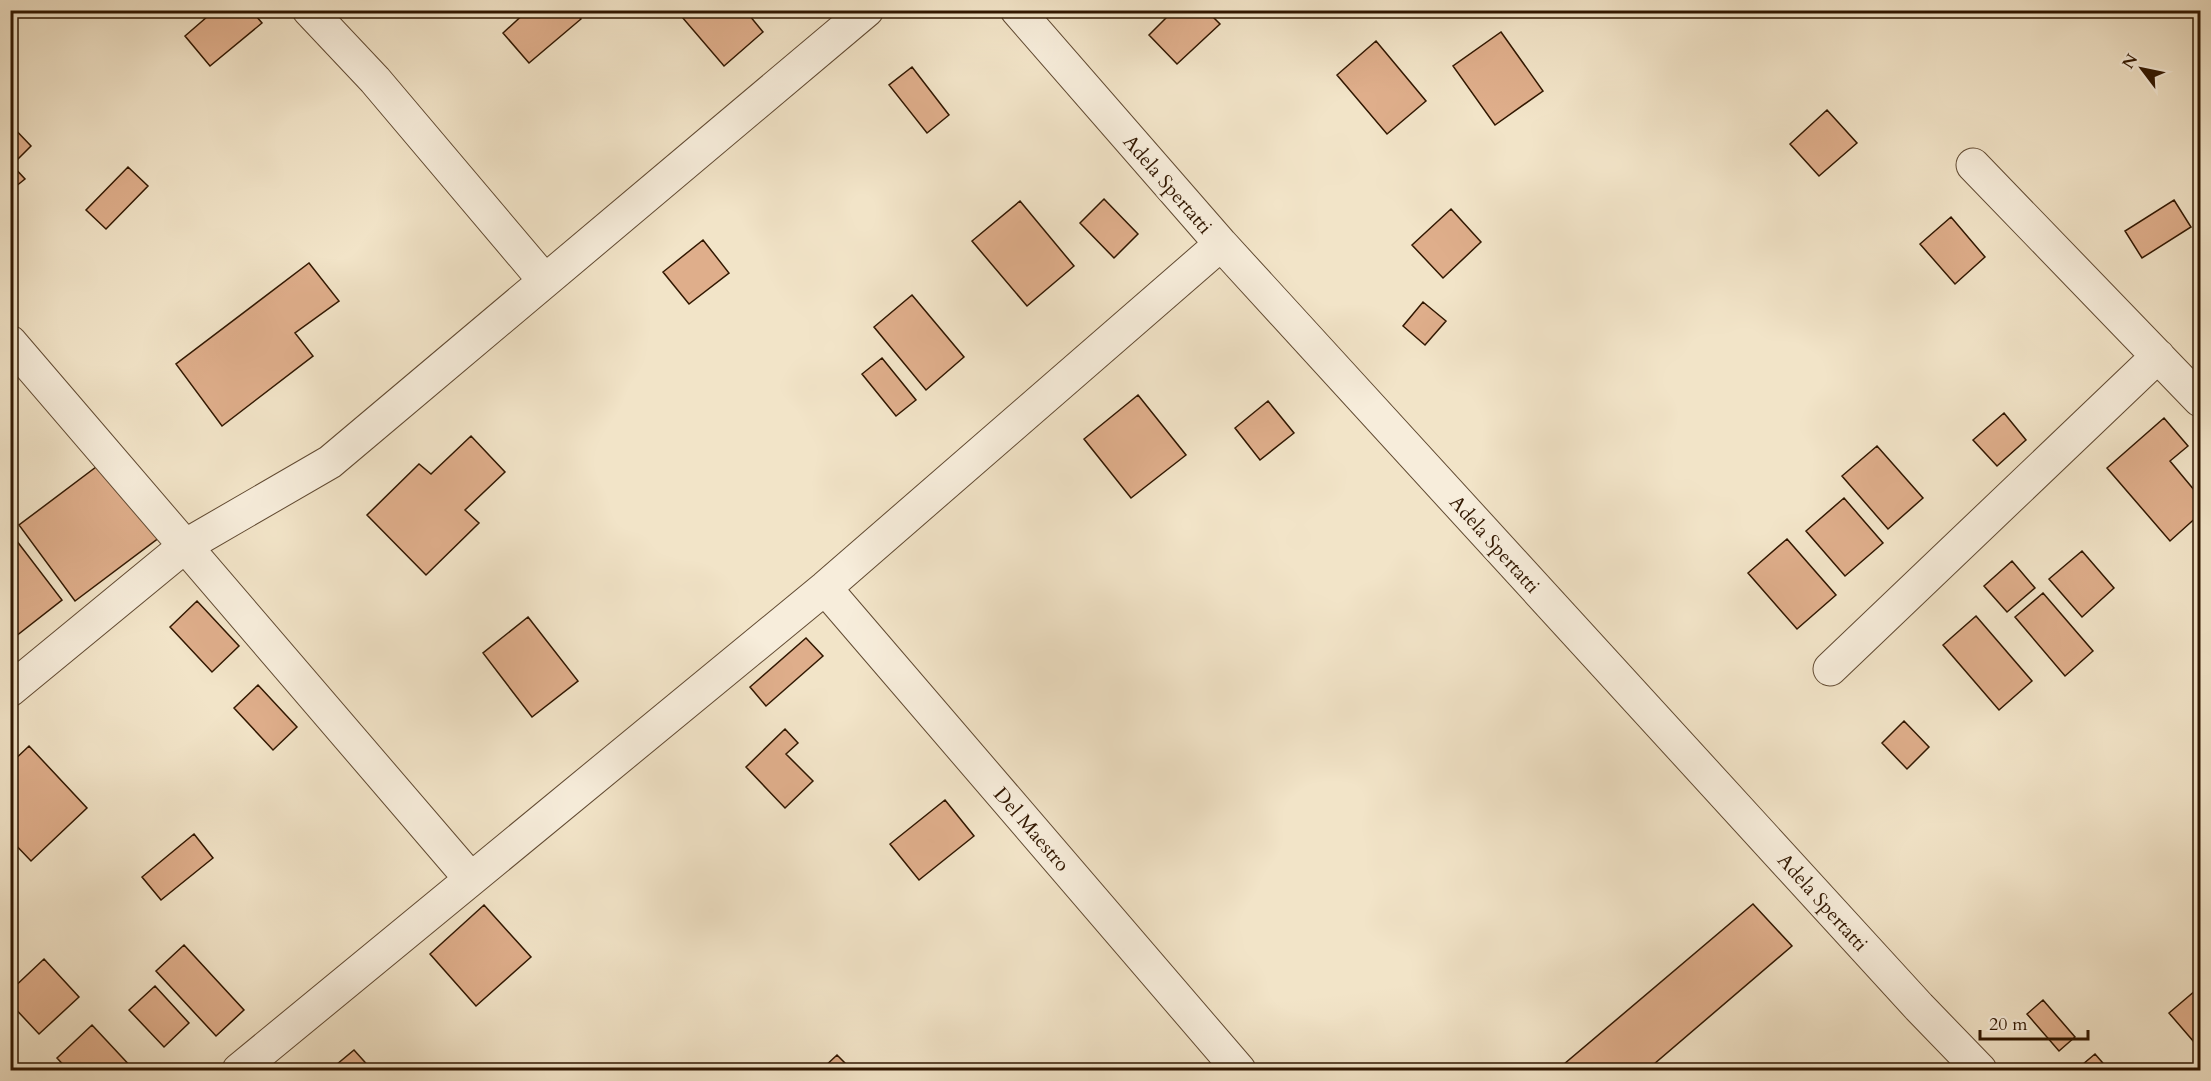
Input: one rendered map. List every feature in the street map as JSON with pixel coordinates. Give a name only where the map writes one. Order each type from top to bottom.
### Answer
[{"type":"street","points":[[309,10],[375,80],[545,281]]},
{"type":"street","points":[[10,690],[185,546],[330,462],[867,10]]},
{"type":"street","name":"Adela Spertatti","points":[[1017,10],[1221,244],[1980,1071]]},
{"type":"street","points":[[1973,165],[2200,400]]},
{"type":"street","points":[[239,1071],[470,878],[825,588],[1221,244]]},
{"type":"street","points":[[10,342],[470,878]]},
{"type":"street","points":[[1830,669],[2158,356]]},
{"type":"street","name":"Del Maestro","points":[[825,588],[1239,1071]]},
{"type":"building","points":[[215,10],[251,10],[262,23],[210,66],[185,36]]},
{"type":"building","points":[[528,10],[574,10],[581,19],[529,63],[503,33]]},
{"type":"building","points":[[676,10],[745,10],[763,32],[724,66]]},
{"type":"building","points":[[1174,10],[1206,10],[1220,24],[1177,64],[1149,35]]},
{"type":"building","points":[[1501,32],[1543,91],[1495,125],[1453,66]]},
{"type":"building","points":[[1376,41],[1426,101],[1387,134],[1337,75]]},
{"type":"building","points":[[912,67],[949,115],[927,133],[889,85]]},
{"type":"building","points":[[1827,110],[1857,143],[1819,176],[1790,144]]},
{"type":"building","points":[[10,124],[31,146],[12,165],[25,179],[10,191]]},
{"type":"building","points":[[128,167],[148,186],[106,229],[86,210]]},
{"type":"building","points":[[1104,199],[1138,234],[1114,258],[1080,223]]},
{"type":"building","points":[[2174,200],[2191,227],[2142,258],[2125,231]]},
{"type":"building","points":[[1020,201],[1074,266],[1027,306],[972,241]]},
{"type":"building","points":[[1451,209],[1481,242],[1443,278],[1412,245]]},
{"type":"building","points":[[1951,217],[1985,257],[1955,284],[1920,244]]},
{"type":"building","points":[[703,240],[729,273],[689,304],[663,272]]},
{"type":"building","points":[[309,263],[339,301],[295,333],[313,356],[222,426],[176,364]]},
{"type":"building","points":[[912,295],[964,357],[926,390],[874,327]]},
{"type":"building","points":[[1423,302],[1446,321],[1425,345],[1403,326]]},
{"type":"building","points":[[882,358],[916,400],[896,416],[862,374]]},
{"type":"building","points":[[1138,395],[1186,455],[1131,498],[1084,439]]},
{"type":"building","points":[[1268,401],[1294,433],[1260,460],[1235,428]]},
{"type":"building","points":[[2004,413],[2026,440],[1997,466],[1973,440]]},
{"type":"building","points":[[2164,418],[2188,446],[2170,461],[2200,497],[2200,514],[2170,541],[2107,468]]},
{"type":"building","points":[[471,436],[505,472],[465,510],[479,523],[426,575],[367,515],[419,464],[431,474]]},
{"type":"building","points":[[1877,446],[1923,498],[1888,529],[1842,476]]},
{"type":"building","points":[[104,461],[160,537],[75,601],[19,525]]},
{"type":"building","points":[[1844,498],[1883,543],[1845,576],[1806,531]]},
{"type":"building","points":[[13,536],[62,600],[11,640],[10,538]]},
{"type":"building","points":[[1787,539],[1836,595],[1797,629],[1748,573]]},
{"type":"building","points":[[2082,551],[2114,588],[2082,617],[2049,579]]},
{"type":"building","points":[[2012,561],[2035,588],[2007,612],[1984,586]]},
{"type":"building","points":[[2043,593],[2093,651],[2065,676],[2015,617]]},
{"type":"building","points":[[197,601],[239,646],[212,672],[170,627]]},
{"type":"building","points":[[1976,616],[2032,681],[1999,710],[1943,645]]},
{"type":"building","points":[[528,617],[578,681],[532,717],[483,653]]},
{"type":"building","points":[[806,638],[823,656],[766,706],[750,687]]},
{"type":"building","points":[[258,685],[297,727],[273,750],[234,708]]},
{"type":"building","points":[[1904,721],[1929,747],[1907,769],[1882,743]]},
{"type":"building","points":[[785,729],[798,743],[786,754],[813,781],[785,808],[746,767]]},
{"type":"building","points":[[29,746],[87,808],[31,861],[10,839],[10,764]]},
{"type":"building","points":[[945,800],[974,836],[919,880],[890,844]]},
{"type":"building","points":[[194,834],[213,858],[161,900],[142,877]]},
{"type":"building","points":[[1753,904],[1792,946],[1647,1070],[1557,1070]]},
{"type":"building","points":[[484,905],[531,957],[476,1006],[430,954]]},
{"type":"building","points":[[2200,936],[2200,949],[2194,941]]},
{"type":"building","points":[[184,945],[244,1010],[216,1036],[156,971]]},
{"type":"building","points":[[44,959],[79,997],[39,1034],[10,1003],[10,991]]},
{"type":"building","points":[[155,986],[189,1023],[164,1047],[129,1010]]},
{"type":"building","points":[[2196,990],[2200,995],[2200,1049],[2169,1013]]},
{"type":"building","points":[[2043,1000],[2075,1037],[2059,1051],[2027,1014]]},
{"type":"building","points":[[92,1025],[134,1070],[68,1070],[57,1058]]},
{"type":"building","points":[[354,1050],[372,1070],[330,1070]]},
{"type":"building","points":[[2095,1054],[2109,1070],[2076,1070]]},
{"type":"building","points":[[837,1055],[852,1070],[821,1070]]}]
